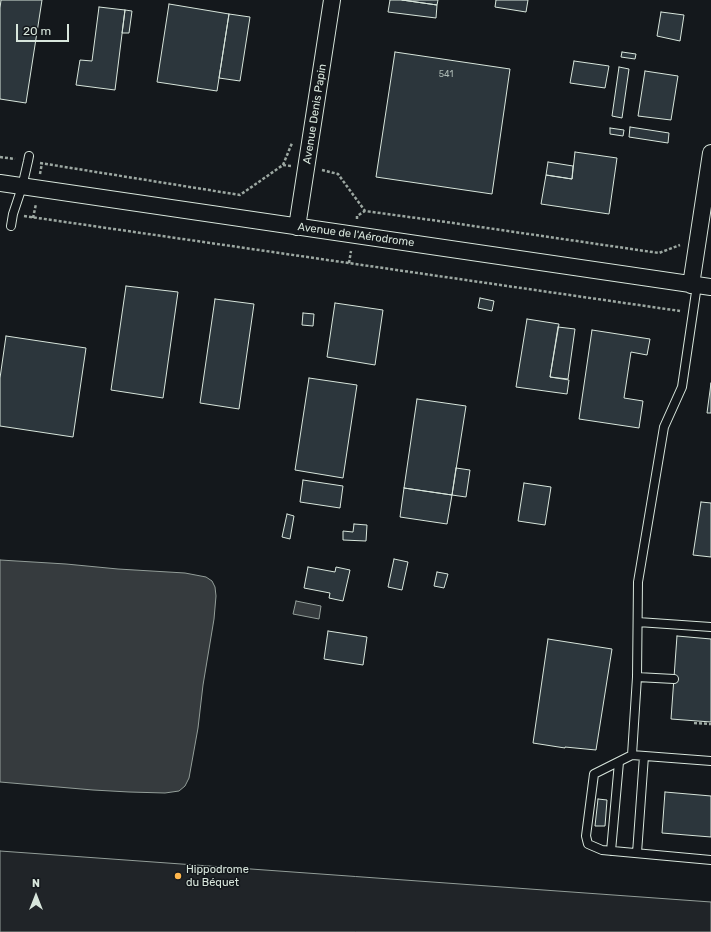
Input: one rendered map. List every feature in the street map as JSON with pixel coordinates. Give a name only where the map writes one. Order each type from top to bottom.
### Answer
[{"type":"street","name":"Avenue Denis Papin","points":[[297,227],[332,0]]},
{"type":"street","points":[[700,286],[697,248],[711,154]]},
{"type":"street","name":"Avenue de l'Aérodrome","points":[[0,184],[700,286]]},
{"type":"lane","points":[[11,226],[29,158]]},
{"type":"lane","points":[[632,755],[637,677],[638,582],[664,427],[682,387],[700,286]]},
{"type":"lane","points":[[638,622],[711,627]]},
{"type":"lane","points":[[637,677],[674,679]]},
{"type":"lane","points":[[711,761],[632,755],[594,774],[586,836],[588,844],[602,850],[711,860]]},
{"type":"lane","points":[[636,853],[644,756]]},
{"type":"lane","points":[[611,851],[619,762]]},
{"type":"path","points":[[0,157],[29,158],[240,195],[283,165],[307,167],[338,174],[364,211],[659,253],[679,244],[697,248]]},
{"type":"path","points":[[13,214],[683,311]]},
{"type":"path","points":[[694,723],[711,724]]},
{"type":"shaded area","points":[[0,560],[185,573],[206,577],[212,581],[215,587],[216,596],[214,619],[203,685],[198,728],[189,778],[185,786],[179,791],[165,793],[129,792],[0,782]]},
{"type":"shaded area","points":[[296,601],[321,606],[319,619],[293,614]]},
{"type":"shaded area","name":"Hippodrome du Béquet","points":[[0,851],[711,902],[711,932],[0,932]]},
{"type":"building","points":[[1,0],[42,0],[26,103],[0,99]]},
{"type":"building","points":[[390,0],[402,0],[437,5],[436,18],[388,12]]},
{"type":"building","points":[[402,0],[438,0],[437,5]]},
{"type":"building","points":[[496,0],[528,0],[526,12],[495,7]]},
{"type":"building","points":[[169,4],[229,14],[217,91],[157,82]]},
{"type":"building","points":[[99,7],[125,10],[115,90],[76,85],[80,60],[92,61]]},
{"type":"building","points":[[125,10],[132,11],[129,33],[122,33]]},
{"type":"building","points":[[661,12],[684,15],[680,41],[657,36]]},
{"type":"building","points":[[229,14],[250,17],[240,81],[219,78]]},
{"type":"building","points":[[395,52],[510,69],[492,194],[376,177]]},
{"type":"building","points":[[622,52],[636,54],[635,59],[621,57]]},
{"type":"building","points":[[574,61],[609,66],[605,88],[570,83]]},
{"type":"building","points":[[619,67],[629,69],[622,118],[612,116]]},
{"type":"building","points":[[645,71],[678,76],[671,120],[638,116]]},
{"type":"building","points":[[630,127],[669,133],[668,143],[629,137]]},
{"type":"building","points":[[610,128],[624,130],[623,136],[610,134]]},
{"type":"building","points":[[575,152],[617,158],[609,214],[541,204],[546,175],[572,179]]},
{"type":"building","points":[[548,162],[573,166],[572,179],[546,175]]},
{"type":"building","points":[[126,286],[178,292],[163,398],[111,390]]},
{"type":"building","points":[[480,298],[494,301],[492,311],[478,308]]},
{"type":"building","points":[[215,299],[254,304],[239,409],[200,403]]},
{"type":"building","points":[[335,303],[383,310],[375,365],[327,357]]},
{"type":"building","points":[[303,313],[314,314],[313,326],[302,325]]},
{"type":"building","points":[[527,319],[559,324],[550,377],[569,380],[567,394],[516,387]]},
{"type":"building","points":[[558,327],[575,329],[568,379],[550,377]]},
{"type":"building","points":[[592,330],[650,339],[647,355],[631,352],[624,398],[643,401],[639,428],[579,419]]},
{"type":"building","points":[[6,336],[86,348],[73,437],[0,426],[0,378]]},
{"type":"building","points":[[309,378],[357,385],[343,478],[295,470]]},
{"type":"building","points":[[711,383],[711,413],[707,413]]},
{"type":"building","points":[[417,399],[466,406],[452,495],[404,488]]},
{"type":"building","points":[[456,468],[470,470],[466,497],[452,495]]},
{"type":"building","points":[[303,480],[343,486],[340,508],[300,502]]},
{"type":"building","points":[[524,483],[551,487],[545,525],[518,521]]},
{"type":"building","points":[[404,488],[452,495],[447,524],[400,517]]},
{"type":"building","points":[[701,502],[711,503],[711,557],[693,555]]},
{"type":"building","points":[[287,514],[294,516],[290,539],[282,537]]},
{"type":"building","points":[[354,524],[367,525],[366,541],[343,540],[343,531],[353,532]]},
{"type":"building","points":[[394,559],[408,562],[402,590],[388,587]]},
{"type":"building","points":[[308,567],[335,572],[336,567],[350,570],[343,601],[329,598],[330,593],[304,588]]},
{"type":"building","points":[[437,572],[448,574],[444,588],[434,586]]},
{"type":"building","points":[[328,631],[367,637],[363,665],[324,659]]},
{"type":"building","points":[[677,636],[711,639],[711,722],[671,719]]},
{"type":"building","points":[[548,639],[612,649],[596,750],[565,748],[533,743]]},
{"type":"building","points":[[665,792],[711,796],[711,837],[662,833]]},
{"type":"building","points":[[598,799],[607,800],[605,826],[595,826]]},
{"type":"place","name":"Hippodrome du Béquet","points":[[178,876]]}]
